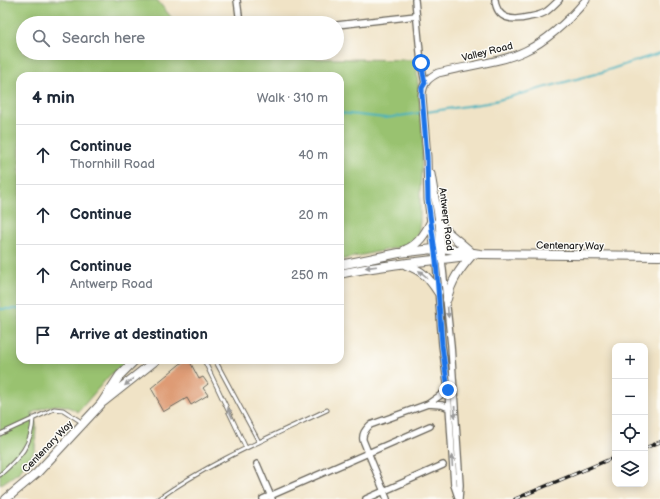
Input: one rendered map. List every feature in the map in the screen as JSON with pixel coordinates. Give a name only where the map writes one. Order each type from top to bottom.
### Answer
[{"type":"main road","points":[[399,253],[414,245],[435,221],[474,254],[456,275],[449,288],[447,299]]},
{"type":"main road","name":"Centenary Way","points":[[344,264],[399,253],[438,248],[474,254],[660,256]]},
{"type":"main road","name":"Centenary Way","points":[[344,273],[366,268],[439,260],[474,254]]},
{"type":"main road","points":[[402,264],[424,273],[438,292]]},
{"type":"main road","name":"Centenary Way","points":[[101,404],[120,375],[131,364]]},
{"type":"main road","name":"Centenary Way","points":[[6,499],[37,473],[101,404],[151,364]]},
{"type":"street","points":[[237,0],[239,16]]},
{"type":"street","points":[[415,0],[421,63],[425,83]]},
{"type":"street","points":[[495,0],[496,9],[507,18],[513,20],[537,16],[546,12],[558,0]]},
{"type":"street","name":"Valley Road","points":[[425,83],[438,73],[505,58],[524,52],[539,44],[560,28],[586,0]]},
{"type":"street","points":[[344,23],[416,16]]},
{"type":"street","name":"Antwerp Road","points":[[425,83],[422,88],[427,157],[428,200],[435,221],[438,248],[438,292],[448,390],[454,485],[459,499]]},
{"type":"street","name":"Antwerp Road","points":[[439,260],[447,299],[460,485],[459,499]]},
{"type":"street","points":[[387,499],[362,436],[370,425],[428,404],[448,390]]},
{"type":"street","points":[[428,404],[442,405],[448,408]]},
{"type":"street","points":[[263,499],[272,497],[430,426]]},
{"type":"street","points":[[257,464],[272,497]]},
{"type":"street","points":[[366,499],[443,465]]},
{"type":"lane","points":[[206,364],[246,448]]},
{"type":"lane","points":[[217,364],[259,442]]},
{"type":"lane","points":[[0,434],[54,408],[63,410],[83,423]]},
{"type":"lane","points":[[158,499],[188,479],[246,448],[327,410]]},
{"type":"lane","points":[[0,474],[17,459],[25,449],[31,436],[33,418]]},
{"type":"green space","points":[[0,0],[157,0],[170,16],[16,16],[16,60],[416,60],[423,142],[420,222],[418,234],[410,243],[404,246],[344,259],[344,72],[16,72],[16,364],[123,364],[109,376],[78,412],[66,406],[55,405],[32,413],[36,424],[35,450],[19,472],[0,485]]},
{"type":"building","points":[[180,364],[191,364],[199,379],[203,377],[208,384],[203,388],[208,395],[191,405],[187,398],[163,412],[151,388]]},
{"type":"waterway","points":[[344,113],[386,118],[487,103],[599,73],[660,53]]},
{"type":"waterway","points":[[0,309],[16,309]]},
{"type":"railway","points":[[648,447],[660,442]]},
{"type":"railway","points":[[515,499],[612,458]]},
{"type":"route","points":[[421,63],[425,83],[422,88],[422,95],[424,103],[428,200],[436,260],[438,302],[448,390]]}]
